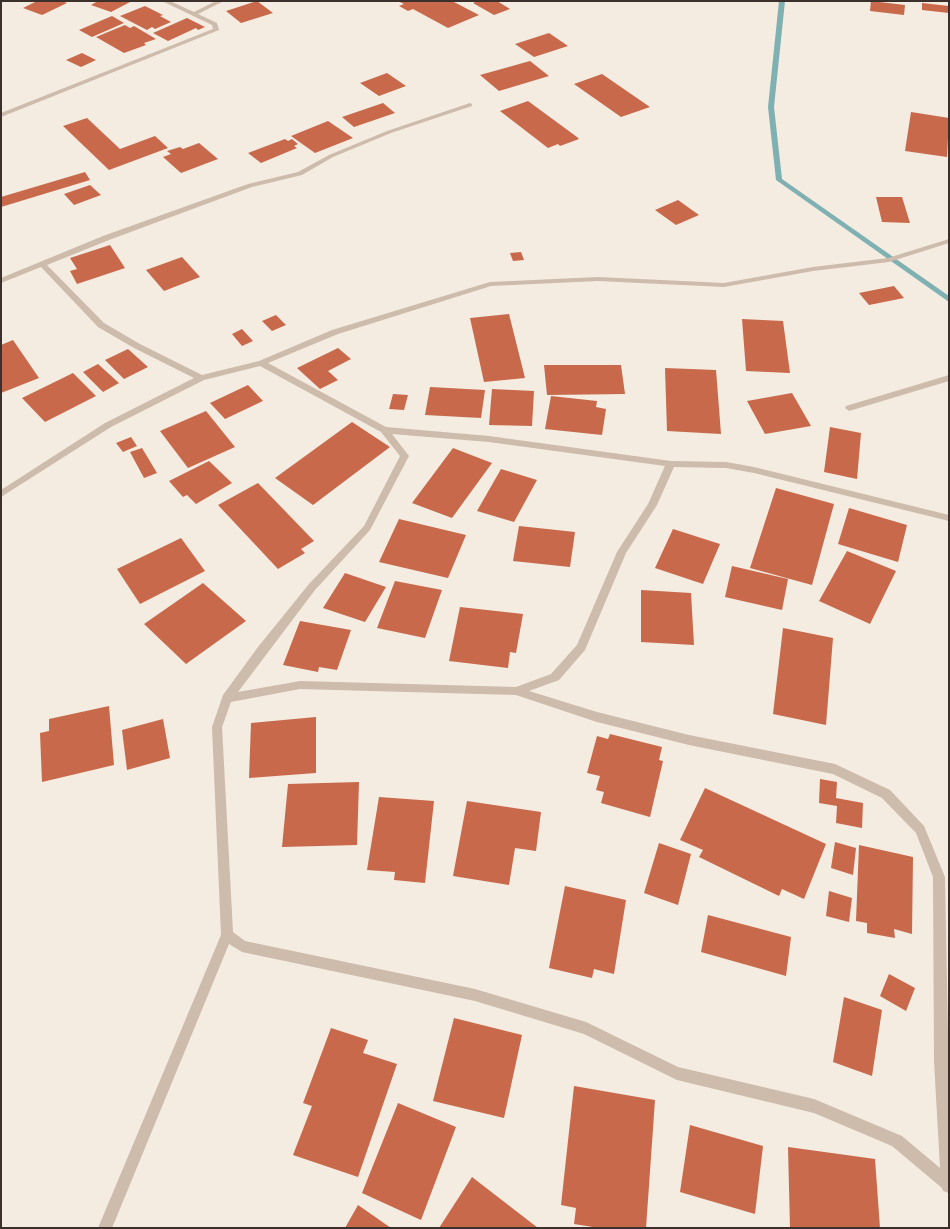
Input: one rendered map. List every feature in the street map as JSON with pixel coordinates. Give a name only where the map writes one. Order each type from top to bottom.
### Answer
[{"type":"street","points":[[1,115],[216,30],[215,24],[164,1]]},
{"type":"street","points":[[194,14],[221,1]]},
{"type":"street","points":[[1,281],[250,185],[300,174],[331,156],[389,132],[470,105]]},
{"type":"street","points":[[1,494],[108,425],[201,378],[261,363],[335,332],[490,284],[598,279],[724,285],[813,269],[890,260],[949,241]]},
{"type":"street","points":[[42,264],[101,325],[137,346],[201,378]]},
{"type":"street","points":[[105,1228],[227,935],[217,727],[227,698],[262,650],[312,587],[367,528],[406,456],[384,430],[261,363]]},
{"type":"street","points":[[849,408],[949,378]]},
{"type":"street","points":[[384,430],[490,439],[671,464],[726,465],[754,470],[949,518]]},
{"type":"street","points":[[516,690],[555,677],[581,647],[622,552],[652,506],[671,464]]},
{"type":"street","points":[[227,698],[300,685],[516,690],[597,717],[689,740],[835,769],[886,794],[920,830],[939,877],[941,1061],[948,1186]]},
{"type":"street","points":[[227,935],[242,946],[475,995],[586,1028],[677,1073],[814,1106],[897,1141],[948,1186]]},
{"type":"building","points":[[37,1],[62,1],[67,3],[42,15],[23,8]]},
{"type":"building","points":[[98,1],[132,1],[111,12],[91,5]]},
{"type":"building","points":[[257,1],[273,13],[241,23],[226,11]]},
{"type":"building","points":[[398,1],[452,1],[479,15],[448,28],[413,9],[408,11],[399,6],[404,4]]},
{"type":"building","points":[[478,1],[497,1],[510,9],[494,15],[473,3]]},
{"type":"building","points":[[871,1],[905,5],[904,15],[870,11]]},
{"type":"building","points":[[922,3],[949,6],[949,13],[922,10]]},
{"type":"building","points":[[145,6],[163,15],[160,16],[171,22],[155,29],[152,27],[147,30],[120,16]]},
{"type":"building","points":[[112,16],[124,23],[92,37],[79,30]]},
{"type":"building","points":[[187,18],[205,27],[198,30],[196,28],[168,41],[153,33]]},
{"type":"building","points":[[125,25],[130,28],[134,26],[156,39],[144,43],[146,45],[124,53],[96,37]]},
{"type":"building","points":[[549,33],[568,46],[534,57],[515,44]]},
{"type":"building","points":[[82,53],[96,60],[81,67],[66,60]]},
{"type":"building","points":[[530,61],[549,76],[499,91],[480,75]]},
{"type":"building","points":[[387,73],[406,86],[379,96],[360,83]]},
{"type":"building","points":[[602,74],[650,107],[621,117],[574,84]]},
{"type":"building","points":[[528,101],[579,139],[560,146],[558,144],[548,148],[500,111]]},
{"type":"building","points":[[383,103],[395,113],[354,127],[342,117]]},
{"type":"building","points":[[911,112],[949,118],[947,157],[905,151]]},
{"type":"building","points":[[87,118],[120,149],[155,136],[168,148],[109,170],[63,126]]},
{"type":"building","points":[[328,121],[353,138],[315,153],[291,136]]},
{"type":"building","points":[[285,139],[288,141],[292,139],[298,144],[294,146],[297,148],[261,163],[248,153]]},
{"type":"building","points":[[199,143],[218,159],[181,173],[163,157],[171,154],[167,151],[180,147],[183,149]]},
{"type":"building","points":[[85,172],[90,180],[1,207],[1,197]]},
{"type":"building","points":[[90,185],[101,195],[74,205],[64,194]]},
{"type":"building","points":[[876,197],[902,197],[910,223],[882,222]]},
{"type":"building","points":[[678,200],[699,215],[676,225],[655,210]]},
{"type":"building","points":[[110,245],[125,268],[77,284],[70,271],[77,269],[70,258]]},
{"type":"building","points":[[521,252],[524,260],[513,261],[510,253]]},
{"type":"building","points":[[182,257],[200,277],[164,291],[146,270]]},
{"type":"building","points":[[894,286],[904,298],[869,305],[859,293]]},
{"type":"building","points":[[509,314],[525,378],[484,382],[470,318]]},
{"type":"building","points":[[276,315],[286,325],[272,331],[262,321]]},
{"type":"building","points":[[742,319],[783,321],[790,373],[746,371]]},
{"type":"building","points":[[242,329],[253,341],[242,346],[232,334]]},
{"type":"building","points":[[13,340],[39,378],[1,393],[1,345]]},
{"type":"building","points":[[338,348],[351,359],[328,371],[338,380],[320,389],[297,368]]},
{"type":"building","points":[[128,349],[148,367],[124,379],[105,360]]},
{"type":"building","points":[[98,364],[119,383],[103,392],[83,372]]},
{"type":"building","points":[[544,365],[621,365],[625,394],[547,395]]},
{"type":"building","points":[[665,368],[716,370],[721,434],[667,431]]},
{"type":"building","points":[[73,373],[96,396],[45,422],[22,398]]},
{"type":"building","points":[[248,385],[263,401],[225,419],[210,403]]},
{"type":"building","points":[[430,387],[485,390],[481,418],[425,415]]},
{"type":"building","points":[[492,389],[534,391],[532,426],[489,425]]},
{"type":"building","points":[[792,393],[811,426],[765,434],[747,401]]},
{"type":"building","points":[[393,394],[408,395],[404,410],[389,409]]},
{"type":"building","points":[[551,396],[597,401],[596,407],[606,409],[602,435],[545,429]]},
{"type":"building","points":[[206,411],[235,447],[188,468],[160,431]]},
{"type":"building","points":[[352,422],[390,447],[313,505],[275,478]]},
{"type":"building","points":[[830,427],[861,433],[857,479],[824,472]]},
{"type":"building","points":[[131,437],[137,446],[123,452],[116,443]]},
{"type":"building","points":[[142,448],[157,473],[144,478],[130,452]]},
{"type":"building","points":[[453,448],[492,463],[452,518],[412,503]]},
{"type":"building","points":[[209,461],[232,483],[196,504],[187,495],[183,497],[169,481]]},
{"type":"building","points":[[501,469],[537,480],[514,522],[477,511]]},
{"type":"building","points":[[258,483],[314,541],[301,549],[305,553],[278,569],[218,505]]},
{"type":"building","points":[[776,488],[834,504],[812,585],[750,568]]},
{"type":"building","points":[[849,508],[907,525],[898,562],[838,544]]},
{"type":"building","points":[[399,519],[466,535],[448,578],[379,562]]},
{"type":"building","points":[[519,526],[575,532],[570,567],[513,561]]},
{"type":"building","points":[[673,529],[720,544],[703,584],[655,568]]},
{"type":"building","points":[[181,538],[205,571],[140,604],[117,569]]},
{"type":"building","points":[[847,551],[896,571],[870,624],[819,601]]},
{"type":"building","points":[[732,566],[788,579],[782,610],[725,597]]},
{"type":"building","points":[[345,573],[386,587],[365,622],[323,608]]},
{"type":"building","points":[[395,581],[442,590],[425,638],[377,628]]},
{"type":"building","points":[[203,583],[246,621],[186,664],[144,624]]},
{"type":"building","points":[[641,590],[691,593],[694,645],[641,642]]},
{"type":"building","points":[[460,607],[523,614],[516,653],[510,652],[508,668],[449,661]]},
{"type":"building","points":[[300,621],[351,630],[337,670],[319,667],[318,672],[283,665]]},
{"type":"building","points":[[783,628],[833,638],[826,725],[773,714]]},
{"type":"building","points":[[109,706],[114,765],[42,782],[40,733],[49,731],[49,719]]},
{"type":"building","points":[[316,717],[316,773],[249,778],[251,723]]},
{"type":"building","points":[[163,719],[170,758],[127,770],[122,730]]},
{"type":"building","points":[[610,734],[662,747],[659,760],[663,761],[650,817],[601,803],[604,792],[596,790],[600,776],[587,773],[597,736],[608,739]]},
{"type":"building","points":[[820,779],[837,782],[836,798],[863,803],[862,828],[836,823],[837,806],[819,803]]},
{"type":"building","points":[[359,782],[357,845],[282,847],[288,784]]},
{"type":"building","points":[[705,788],[826,844],[804,899],[782,889],[779,896],[699,857],[703,850],[680,840]]},
{"type":"building","points":[[379,797],[434,801],[425,883],[394,880],[395,872],[367,870]]},
{"type":"building","points":[[467,801],[541,812],[536,851],[515,848],[509,885],[453,876]]},
{"type":"building","points":[[835,842],[856,848],[853,875],[831,868]]},
{"type":"building","points":[[659,843],[691,854],[678,905],[644,893]]},
{"type":"building","points":[[859,845],[913,857],[912,934],[894,929],[895,938],[867,933],[867,923],[856,921]]},
{"type":"building","points":[[565,886],[626,900],[614,974],[594,969],[592,978],[549,968]]},
{"type":"building","points":[[829,891],[852,898],[849,922],[826,916]]},
{"type":"building","points":[[708,915],[791,937],[786,976],[701,952]]},
{"type":"building","points":[[889,974],[915,988],[906,1011],[880,996]]},
{"type":"building","points":[[844,997],[882,1010],[872,1076],[833,1062]]},
{"type":"building","points":[[454,1018],[522,1035],[504,1118],[433,1101]]},
{"type":"building","points":[[331,1028],[368,1040],[363,1053],[397,1064],[358,1177],[293,1155],[312,1106],[303,1103]]},
{"type":"building","points":[[574,1086],[655,1100],[646,1228],[599,1228],[574,1224],[576,1208],[561,1205]]},
{"type":"building","points":[[398,1103],[456,1127],[421,1220],[362,1193]]},
{"type":"building","points":[[690,1125],[763,1146],[755,1214],[680,1192]]},
{"type":"building","points":[[788,1147],[875,1159],[880,1228],[790,1228]]},
{"type":"building","points":[[472,1177],[538,1228],[439,1228]]},
{"type":"building","points":[[358,1205],[391,1228],[345,1228]]},
{"type":"waterway","points":[[782,1],[771,107],[779,180],[949,300]]}]
